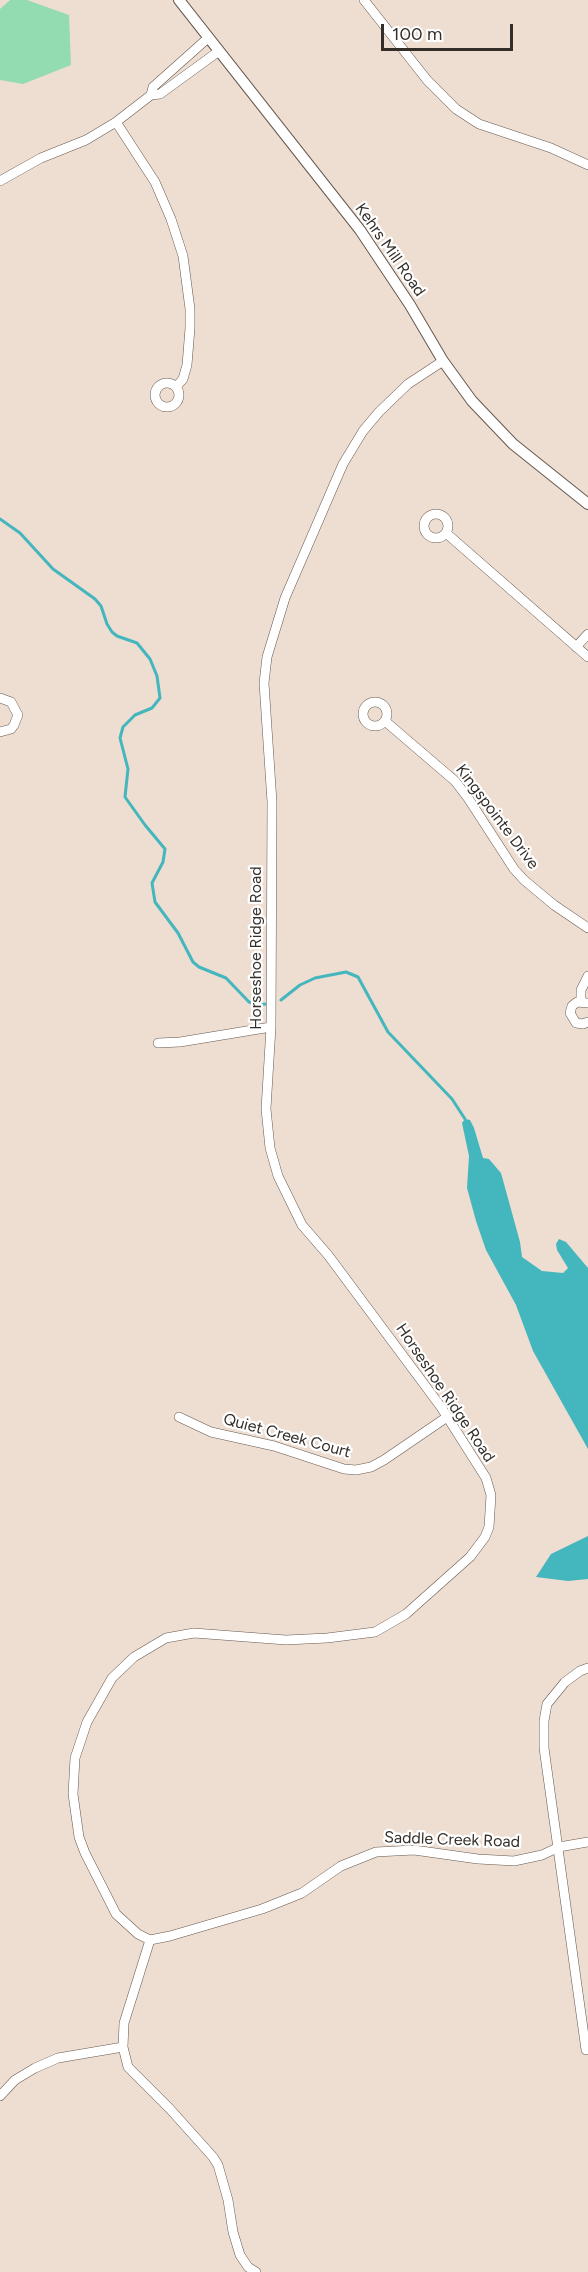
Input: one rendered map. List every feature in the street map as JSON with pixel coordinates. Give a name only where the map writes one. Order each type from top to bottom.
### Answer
[{"type":"main road","name":"Kehrs Mill Road","points":[[179,0],[316,172],[372,247],[443,361],[472,401],[537,465],[588,504]]},
{"type":"street","points":[[364,0],[427,80],[456,109],[479,124],[551,148],[588,165]]},
{"type":"street","points":[[151,95],[153,87],[208,38]]},
{"type":"street","points":[[0,181],[41,158],[86,140],[116,122],[151,95],[160,94],[219,51]]},
{"type":"street","points":[[116,122],[155,182],[171,219],[183,256],[190,327],[187,365],[183,379],[176,387]]},
{"type":"street","name":"Horseshoe Ridge Road","points":[[150,1940],[138,1934],[116,1914],[79,1837],[73,1794],[75,1758],[82,1733],[112,1678],[134,1657],[173,1635],[195,1633],[286,1640],[375,1632],[406,1614],[470,1557],[485,1538],[489,1527],[491,1495],[486,1479],[447,1417],[328,1255],[302,1225],[278,1176],[270,1148],[266,1108],[271,1027],[272,802],[264,683],[267,657],[285,598],[343,464],[363,431],[379,412],[408,384],[443,361]]},
{"type":"street","points":[[446,533],[588,657]]},
{"type":"street","points":[[576,647],[588,634]]},
{"type":"street","points":[[0,698],[11,702],[18,715],[10,729],[0,732]]},
{"type":"street","name":"Kingspointe Drive","points":[[385,721],[455,781],[514,869],[524,880],[554,906],[588,928]]},
{"type":"street","points":[[588,976],[581,990],[585,1002],[572,1006],[571,1017],[579,1024],[588,1022]]},
{"type":"street","points":[[158,1043],[180,1042],[271,1027]]},
{"type":"street","name":"Quiet Creek Court","points":[[179,1417],[211,1432],[274,1446],[344,1469],[356,1470],[371,1467],[384,1460],[447,1417]]},
{"type":"street","points":[[586,2050],[544,1748],[544,1721],[547,1704],[554,1693],[565,1682],[588,1668]]},
{"type":"street","name":"Saddle Creek Road","points":[[150,1940],[262,1909],[302,1893],[341,1866],[376,1852],[414,1850],[478,1859],[514,1861],[542,1855],[559,1847],[588,1842]]},
{"type":"street","points":[[150,1940],[124,2023],[123,2047],[128,2067],[170,2109],[218,2165],[240,2255],[248,2267],[256,2272]]},
{"type":"street","points":[[0,2096],[15,2080],[58,2058],[123,2047]]},
{"type":"green space","points":[[10,0],[27,0],[69,15],[71,65],[23,84],[0,80],[0,9]]},
{"type":"water","points":[[465,1119],[470,1120],[474,1128],[483,1158],[489,1159],[501,1173],[522,1257],[542,1271],[563,1273],[568,1268],[557,1250],[556,1244],[559,1239],[566,1242],[588,1268],[588,1449],[533,1351],[516,1305],[486,1250],[467,1188],[469,1156],[462,1123]]},
{"type":"water","points":[[588,1536],[588,1579],[568,1581],[536,1577],[551,1554]]},
{"type":"waterway","points":[[0,519],[20,533],[53,569],[95,599],[101,606],[112,632],[137,643],[150,659],[157,676],[160,698],[152,708],[135,715],[123,727],[120,738],[128,769],[125,797],[165,849],[163,862],[152,883],[155,902],[178,933],[193,962],[199,967],[226,978],[249,1002],[257,1005],[266,1004]]},
{"type":"waterway","points":[[281,1000],[300,985],[315,978],[346,972],[358,977],[388,1032],[452,1099],[465,1119]]}]
